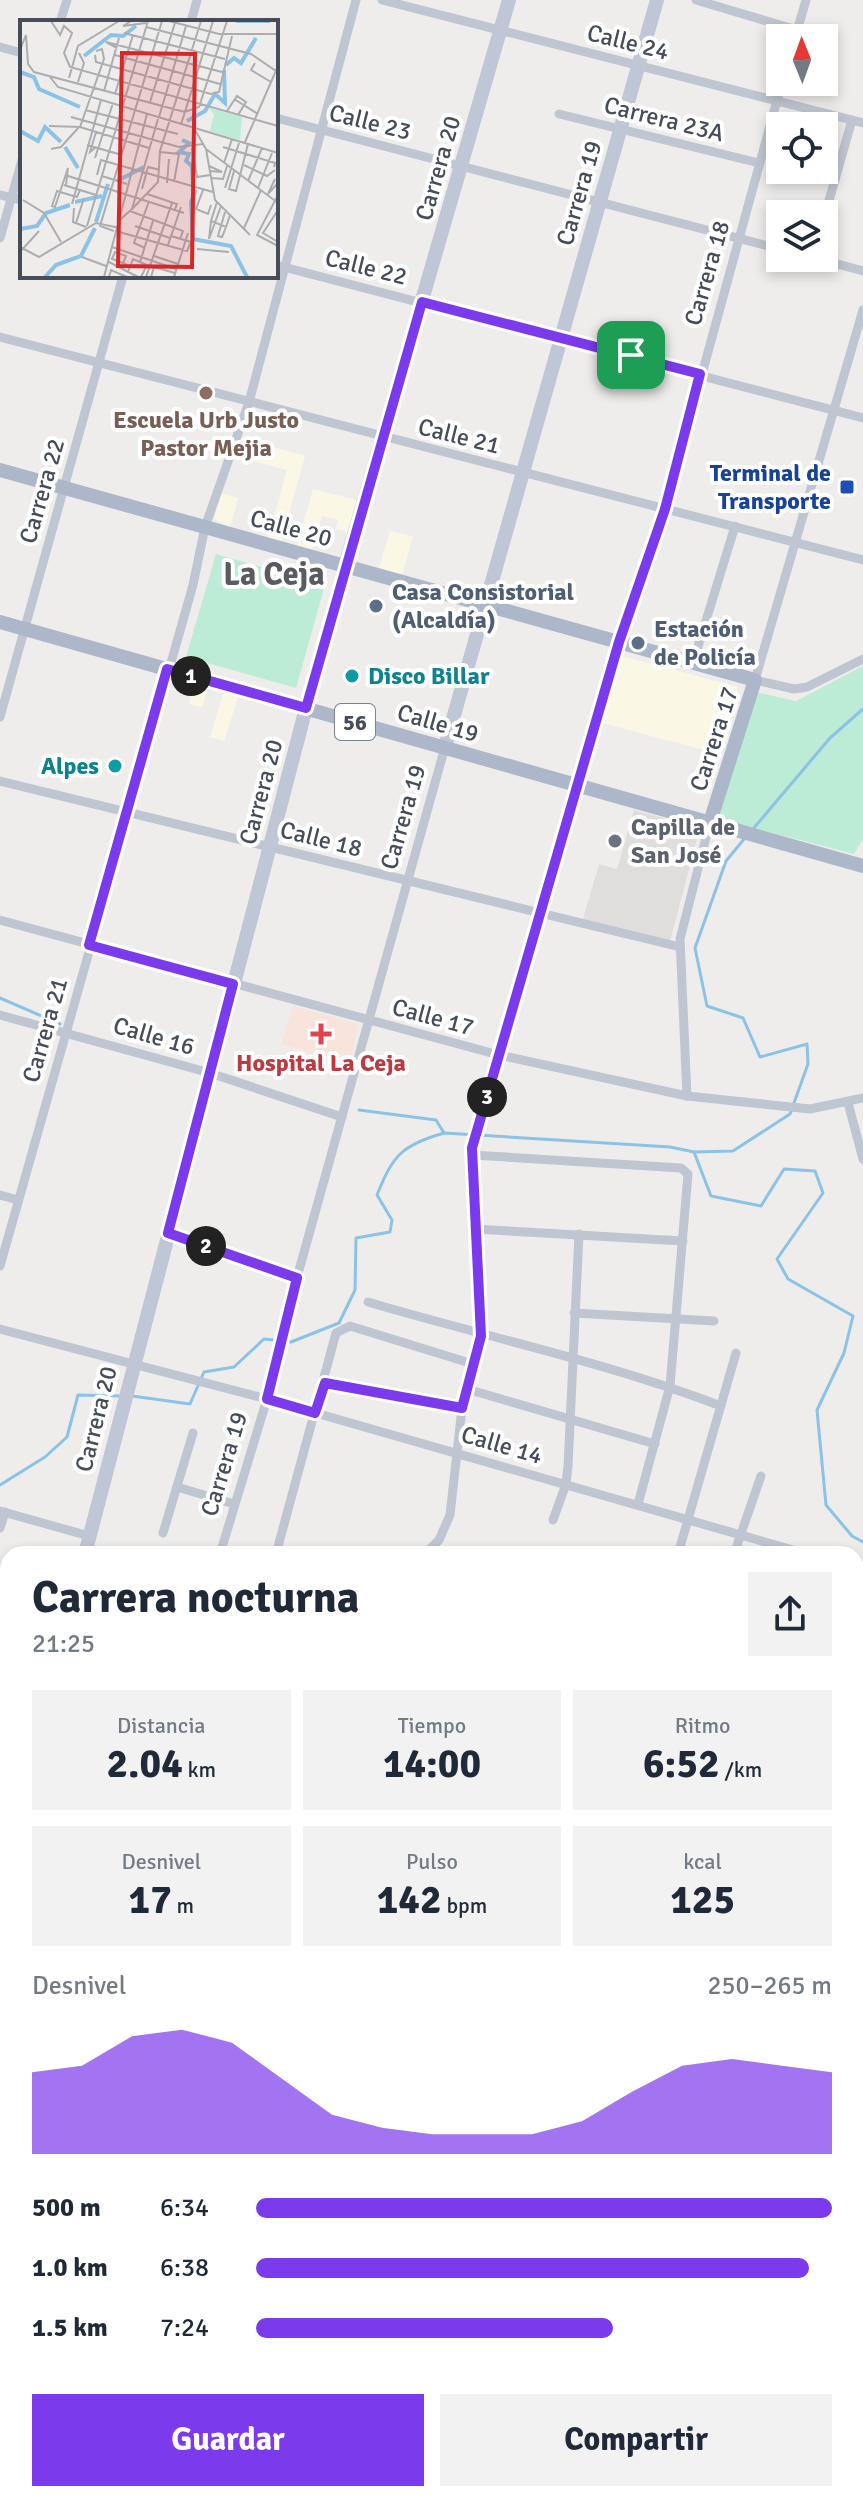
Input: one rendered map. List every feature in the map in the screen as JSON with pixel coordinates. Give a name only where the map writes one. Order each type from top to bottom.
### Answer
[{"type":"main road","name":"Carrera 20","points":[[345,566],[509,0]]},
{"type":"main road","name":"Carrera 19","points":[[445,747],[657,0]]},
{"type":"main road","name":"Calle 20","points":[[0,470],[755,680]]},
{"type":"main road","name":"Calle 19","points":[[0,622],[863,866]]},
{"type":"main road","name":"Carrera 17","points":[[710,822],[755,680]]},
{"type":"main road","name":"Carrera 20","points":[[87,1546],[306,708]]},
{"type":"street","points":[[61,20],[67,0]]},
{"type":"street","points":[[192,20],[197,0]]},
{"type":"street","name":"Carrera 21","points":[[279,266],[356,0]]},
{"type":"street","name":"Calle 24","points":[[382,0],[863,123]]},
{"type":"street","points":[[696,0],[767,24]]},
{"type":"street","points":[[799,24],[806,0]]},
{"type":"street","points":[[0,47],[20,52]]},
{"type":"street","name":"Carrera 18","points":[[433,1546],[450,1515],[454,1453],[481,1336],[472,1152],[619,642],[665,509],[778,96]]},
{"type":"street","name":"Carrera 23A","points":[[559,114],[759,163]]},
{"type":"street","name":"Calle 23","points":[[278,119],[766,245]]},
{"type":"street","points":[[829,200],[852,120]]},
{"type":"street","points":[[0,238],[17,199],[20,176]]},
{"type":"street","points":[[0,195],[17,199]]},
{"type":"street","points":[[838,264],[863,271]]},
{"type":"street","name":"Calle 22","points":[[279,266],[562,337],[863,418]]},
{"type":"street","name":"Carrera 22","points":[[0,717],[122,278]]},
{"type":"street","name":"Carrera 21","points":[[0,1266],[193,585],[205,527],[249,402],[276,278]]},
{"type":"street","name":"Carrera 17","points":[[755,680],[834,409],[858,342],[863,310]]},
{"type":"street","name":"Calle 21","points":[[0,337],[863,560]]},
{"type":"street","points":[[693,663],[735,526]]},
{"type":"street","name":"Carrera 20","points":[[306,708],[345,566]]},
{"type":"street","points":[[755,680],[794,689],[807,687],[863,659]]},
{"type":"street","name":"Carrera 19","points":[[222,1546],[267,1399],[281,1335],[445,747]]},
{"type":"street","name":"Calle 18","points":[[0,781],[680,947]]},
{"type":"street","name":"Carrera 17","points":[[687,1096],[680,947],[710,822]]},
{"type":"street","name":"Calle 17","points":[[0,920],[499,1055],[687,1096],[775,1108],[810,1109],[863,1098]]},
{"type":"street","name":"Calle 16","points":[[0,1015],[210,1073],[342,1117]]},
{"type":"street","points":[[848,1103],[863,1159]]},
{"type":"street","points":[[472,1152],[681,1168],[688,1174],[670,1386],[638,1504]]},
{"type":"street","points":[[0,1195],[18,1200]]},
{"type":"street","points":[[474,1229],[683,1241]]},
{"type":"street","points":[[168,1233],[297,1278]]},
{"type":"street","points":[[553,1520],[566,1484],[579,1234]]},
{"type":"street","points":[[368,1302],[481,1336],[574,1356],[670,1386],[721,1406]]},
{"type":"street","points":[[574,1313],[714,1321]]},
{"type":"street","points":[[278,1546],[325,1383],[336,1333],[350,1326],[473,1364]]},
{"type":"street","name":"Calle 14","points":[[0,1329],[267,1399],[690,1519],[773,1546]]},
{"type":"street","points":[[681,1546],[736,1353]]},
{"type":"street","points":[[325,1383],[462,1408]]},
{"type":"street","points":[[467,1389],[655,1444]]},
{"type":"street","points":[[163,1533],[193,1433]]},
{"type":"street","points":[[737,1546],[761,1476]]},
{"type":"street","points":[[177,1487],[234,1504]]},
{"type":"street","points":[[0,1528],[2,1511],[89,1536]]},
{"type":"shaded area","points":[[236,437],[305,456],[281,542],[268,539],[287,470],[231,455]]},
{"type":"shaded area","points":[[313,489],[360,501],[352,533],[336,529],[338,520],[322,516],[310,557],[295,552]]},
{"type":"shaded area","points":[[221,493],[238,498],[230,527],[214,519]]},
{"type":"shaded area","points":[[390,531],[413,537],[399,585],[376,578]]},
{"type":"shaded area","points":[[622,656],[738,687],[719,754],[603,723]]},
{"type":"shaded area","points":[[183,681],[208,688],[202,707],[189,704],[191,696],[180,692]]},
{"type":"shaded area","points":[[224,692],[238,697],[224,741],[210,737]]},
{"type":"shaded area","points":[[634,810],[700,828],[670,941],[583,919],[599,864],[617,869]]},
{"type":"shaded area","name":"Hospital La Ceja","points":[[293,1006],[359,1024],[349,1065],[281,1044]]},
{"type":"green space","points":[[216,554],[325,585],[296,688],[186,657]]},
{"type":"green space","points":[[863,666],[863,839],[854,854],[715,818],[755,692],[796,701]]},
{"type":"waterway","points":[[753,829],[830,738],[863,709]]},
{"type":"waterway","points":[[745,838],[726,861],[695,948],[707,1006],[743,1018],[760,1057],[807,1044],[808,1064],[790,1114],[733,1151],[694,1152],[711,1196],[761,1206],[784,1169],[815,1171],[823,1193],[777,1259],[788,1279],[853,1316],[844,1353],[817,1410],[826,1505],[852,1536],[863,1542]]},
{"type":"waterway","points":[[0,998],[60,1024]]},
{"type":"waterway","points":[[359,1110],[436,1120],[444,1133]]},
{"type":"waterway","points":[[132,1396],[190,1404],[204,1372],[234,1367],[264,1339],[291,1342],[339,1323],[355,1290],[356,1238],[390,1232],[392,1220],[377,1195],[394,1161],[418,1142],[444,1133],[670,1147],[694,1152]]},
{"type":"waterway","points":[[0,1485],[45,1457],[67,1437],[78,1395],[120,1396]]},
{"type":"place","name":"Escuela Urb Justo Pastor Mejia","points":[[206,393]]},
{"type":"place","name":"Terminal de Transporte","points":[[847,487]]},
{"type":"place","name":"Casa Consistorial (Alcaldía)","points":[[376,606]]},
{"type":"place","name":"Estación de Policía","points":[[638,643]]},
{"type":"place","name":"Disco Billar","points":[[352,676]]},
{"type":"place","name":"Alpes","points":[[115,766]]},
{"type":"place","name":"Capilla de San José","points":[[615,841]]},
{"type":"place","name":"Hospital La Ceja","points":[[321,1034]]},
{"type":"district","name":"La Ceja","points":[[274,574]]},
{"type":"route","points":[[422,302],[631,355],[700,374],[665,509],[619,642],[472,1148],[481,1336],[462,1408],[325,1383],[315,1413],[267,1399],[272,1367],[297,1278],[168,1233],[233,984],[89,945],[167,669],[306,708],[422,302]]}]
